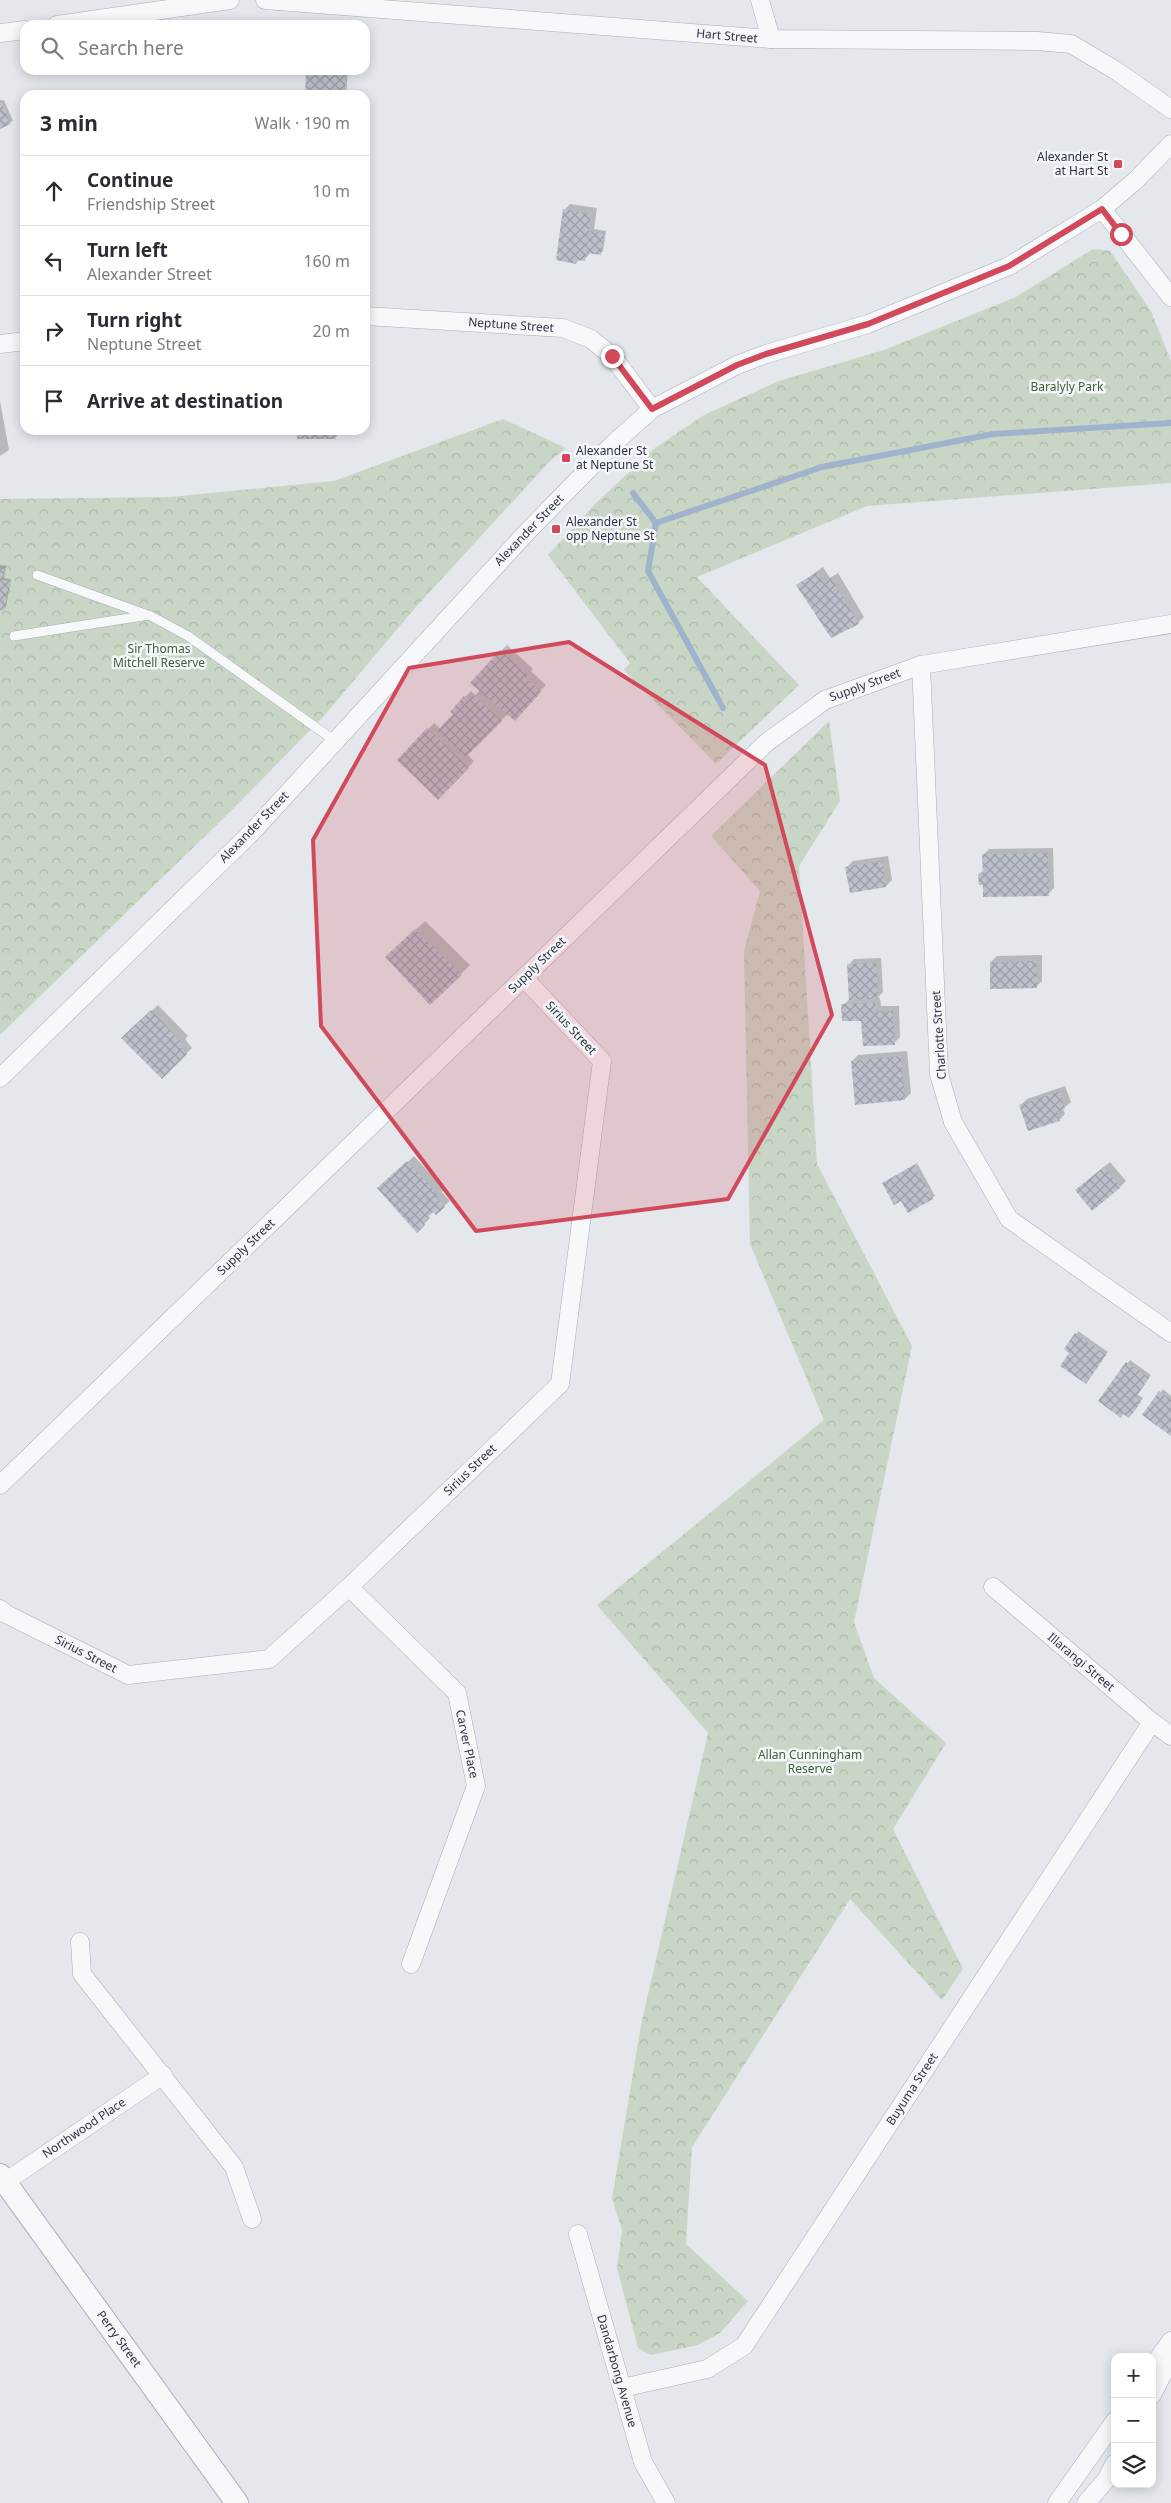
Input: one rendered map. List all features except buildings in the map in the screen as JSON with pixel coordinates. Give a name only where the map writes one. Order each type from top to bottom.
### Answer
[{"type":"street","points":[[92,20],[230,0]]},
{"type":"street","name":"Hart Street","points":[[265,0],[771,39],[1037,41],[1071,44],[1115,70],[1171,109]]},
{"type":"street","points":[[760,0],[771,39]]},
{"type":"street","points":[[0,34],[20,31]]},
{"type":"street","name":"Alexander Street","points":[[0,1078],[253,831],[526,533],[612,445],[652,409],[737,365],[766,354],[868,324],[1009,266],[1102,209],[1135,181],[1171,144]]},
{"type":"street","points":[[1102,209],[1171,297]]},
{"type":"street","name":"Neptune Street","points":[[370,316],[563,328],[591,339],[612,356],[652,409]]},
{"type":"street","points":[[0,344],[20,342]]},
{"type":"street","name":"Supply Street","points":[[0,1485],[766,743],[825,700],[921,665],[1171,624]]},
{"type":"street","name":"Charlotte Street","points":[[921,665],[939,1074],[953,1122],[1009,1219],[1171,1333]]},
{"type":"street","name":"Sirius Street","points":[[0,1609],[6,1614],[128,1675],[269,1659],[349,1587],[560,1384],[602,1062],[524,978]]},
{"type":"street","name":"Carver Place","points":[[349,1587],[457,1693],[476,1786],[411,1964]]},
{"type":"street","name":"Illarangi Street","points":[[993,1587],[1171,1736]]},
{"type":"street","name":"Buyuma Street","points":[[622,2388],[707,2369],[744,2346],[1152,1722]]},
{"type":"street","points":[[80,1942],[82,1974],[234,2167],[252,2219]]},
{"type":"street","name":"Northwood Place","points":[[2,2179],[163,2075]]},
{"type":"street","name":"Perry Street","points":[[2,2179],[237,2503]]},
{"type":"street","name":"Dandarbong Avenue","points":[[578,2234],[643,2462],[666,2503]]},
{"type":"street","points":[[1156,2362],[1171,2341]]},
{"type":"street","points":[[1156,2387],[1171,2358]]},
{"type":"street","points":[[1057,2503],[1111,2426]]},
{"type":"street","points":[[1086,2503],[1106,2480],[1111,2471]]},
{"type":"lane","points":[[37,575],[149,615],[188,636],[335,741]]},
{"type":"lane","points":[[14,636],[149,615]]},
{"type":"highlighted area","points":[[569,642],[765,765],[832,1015],[728,1199],[476,1231],[321,1026],[313,840],[409,668]]},
{"type":"green space","name":"Baralyly Park","points":[[1093,249],[1110,251],[1151,311],[1171,361],[1171,483],[867,506],[697,577],[799,685],[716,764],[624,670],[630,663],[548,555],[597,502],[655,448],[704,415],[779,381],[884,350],[1016,297]]},
{"type":"green space","name":"Sir Thomas Mitchell Reserve","points":[[503,419],[566,448],[549,462],[415,608],[323,717],[231,811],[0,1035],[0,499],[170,497],[334,481]]},
{"type":"green space","name":"Allan Cunningham Reserve","points":[[829,721],[840,801],[799,866],[817,1164],[912,1346],[854,1622],[874,1678],[946,1743],[893,1829],[963,1969],[942,2000],[850,1899],[692,2147],[686,2244],[748,2301],[720,2333],[698,2345],[651,2355],[638,2348],[617,2268],[622,2230],[612,2199],[641,2025],[708,1733],[597,1605],[824,1420],[750,1244],[744,951],[760,891],[711,836]]},
{"type":"waterway","points":[[633,493],[656,523],[822,467],[993,434],[1171,423]]},
{"type":"waterway","points":[[656,523],[648,571],[723,708]]},
{"type":"place","name":"Alexander St at Hart St","points":[[1118,164]]},
{"type":"place","name":"Alexander St at Neptune St","points":[[566,458]]},
{"type":"place","name":"Alexander St opp Neptune St","points":[[556,529]]},
{"type":"route","points":[[612,356],[632,380],[652,409],[737,365],[766,354],[868,324],[1009,266],[1102,209],[1121,234]]}]
